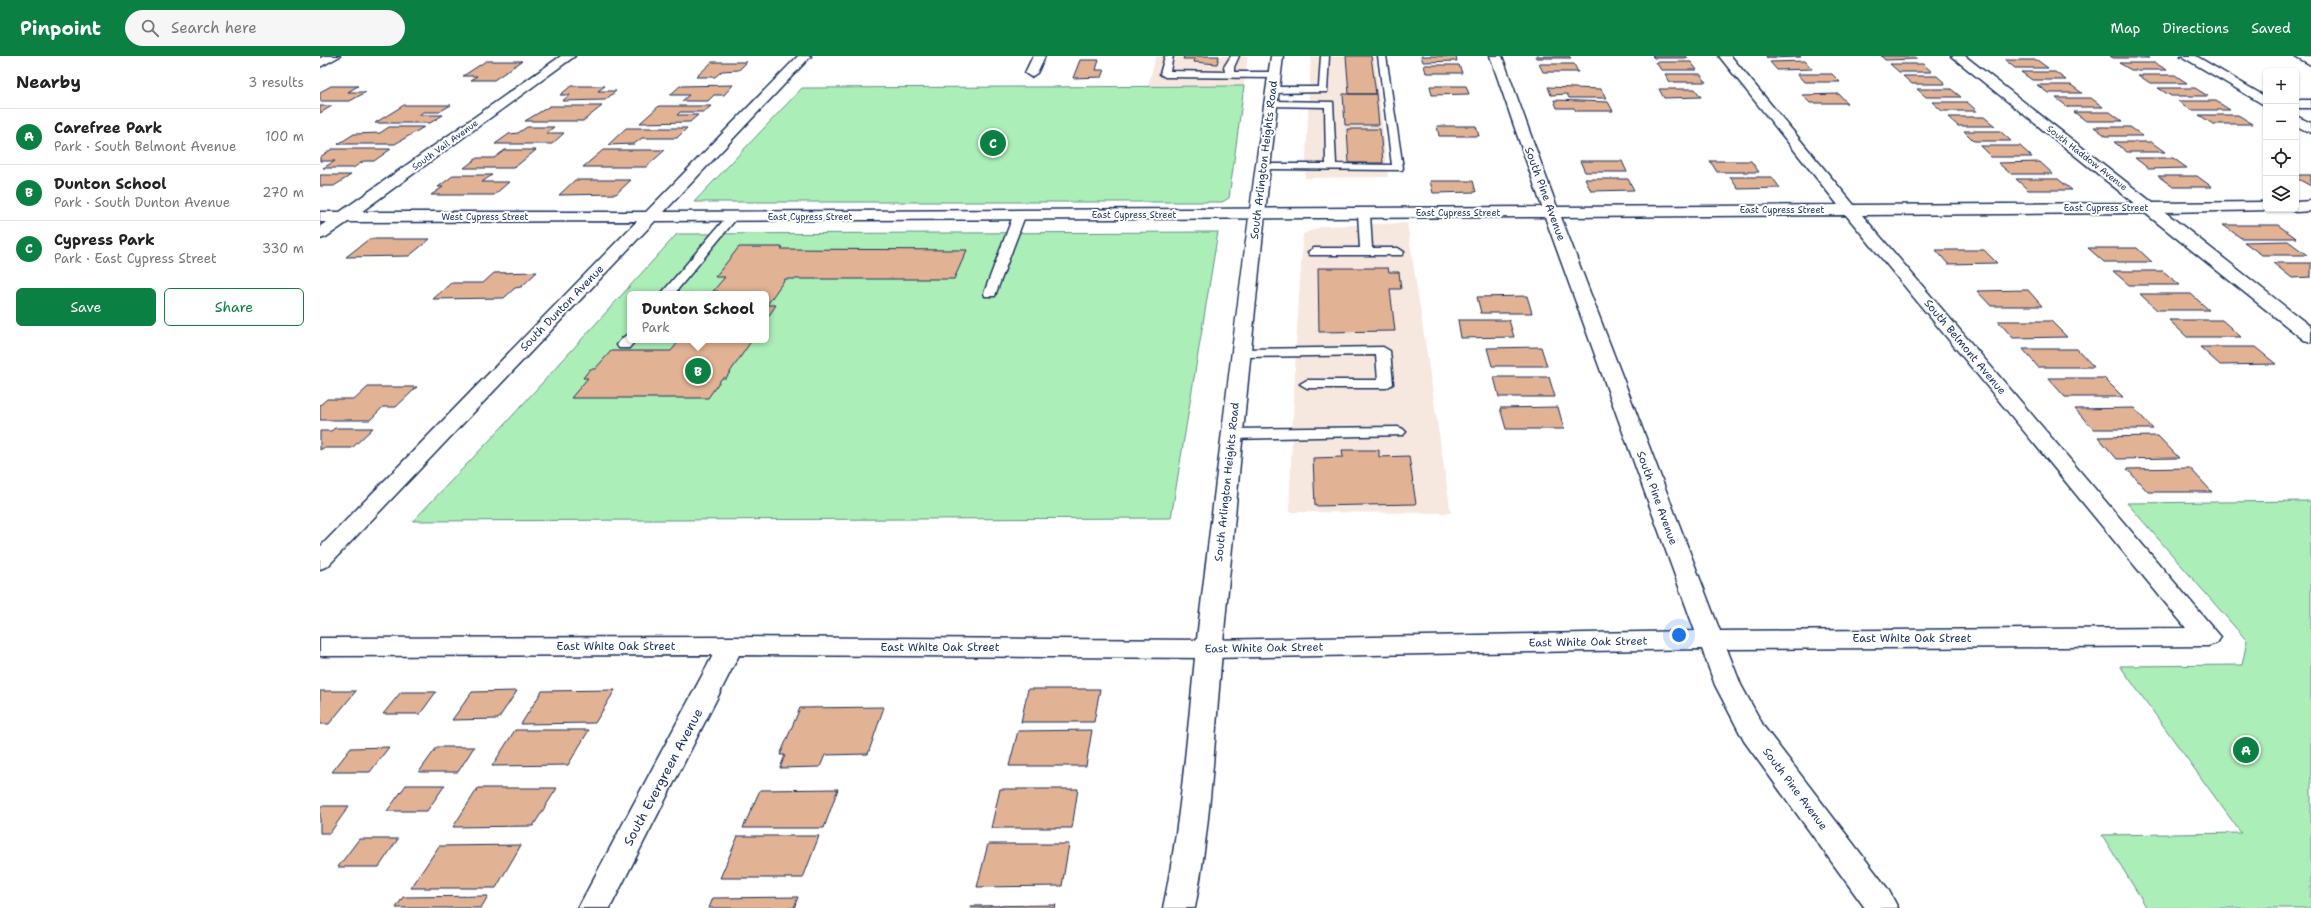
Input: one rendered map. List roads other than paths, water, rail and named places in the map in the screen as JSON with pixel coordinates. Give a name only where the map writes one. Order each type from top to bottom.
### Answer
[{"type":"street","points":[[320,63],[334,56]]},
{"type":"street","name":"South Vail Avenue","points":[[320,234],[569,56]]},
{"type":"street","name":"South Dunton Avenue","points":[[320,561],[649,216],[805,56]]},
{"type":"street","points":[[1031,73],[1039,56]]},
{"type":"street","name":"South Arlington Heights Road","points":[[1179,908],[1190,853],[1209,649],[1256,214],[1277,56]]},
{"type":"street","name":"South Pine Avenue","points":[[1496,56],[1551,212],[1728,685],[1754,734],[1877,899],[1882,908]]},
{"type":"street","name":"South Belmont Avenue","points":[[1725,56],[1850,210],[2208,636]]},
{"type":"street","name":"South Haddow Avenue","points":[[1957,56],[2311,336]]},
{"type":"street","points":[[2187,56],[2263,100]]},
{"type":"street","points":[[2299,104],[2311,104]]},
{"type":"street","points":[[2299,122],[2311,129]]},
{"type":"street","points":[[2299,207],[2311,206]]},
{"type":"street","name":"East Cypress Street","points":[[649,216],[1019,216],[2263,207]]},
{"type":"street","name":"West Cypress Street","points":[[320,217],[649,216]]},
{"type":"street","name":"East White Oak Street","points":[[320,647],[731,646],[1209,649],[1710,640],[2208,636]]},
{"type":"street","name":"South Evergreen Avenue","points":[[594,908],[731,646]]},
{"type":"lane","points":[[1169,56],[1165,74],[1275,75]]},
{"type":"lane","points":[[1230,74],[1229,67],[1235,56]]},
{"type":"lane","points":[[1272,97],[1324,90],[1325,56]]},
{"type":"lane","points":[[1263,167],[1398,168],[1382,56]]},
{"type":"lane","points":[[1272,97],[1330,104],[1331,167]]},
{"type":"lane","points":[[1364,214],[1366,252]]},
{"type":"lane","points":[[990,293],[1019,216]]},
{"type":"lane","points":[[670,291],[732,217]]},
{"type":"lane","points":[[1314,252],[1398,252]]},
{"type":"lane","points":[[1242,353],[1382,352],[1386,384],[1307,384]]},
{"type":"lane","points":[[1233,434],[1398,432]]},
{"type":"place","name":"Cypress Park","points":[[993,143]]},
{"type":"place","name":"Dunton School","points":[[698,371]]},
{"type":"place","name":"Carefree Park","points":[[2246,750]]}]
